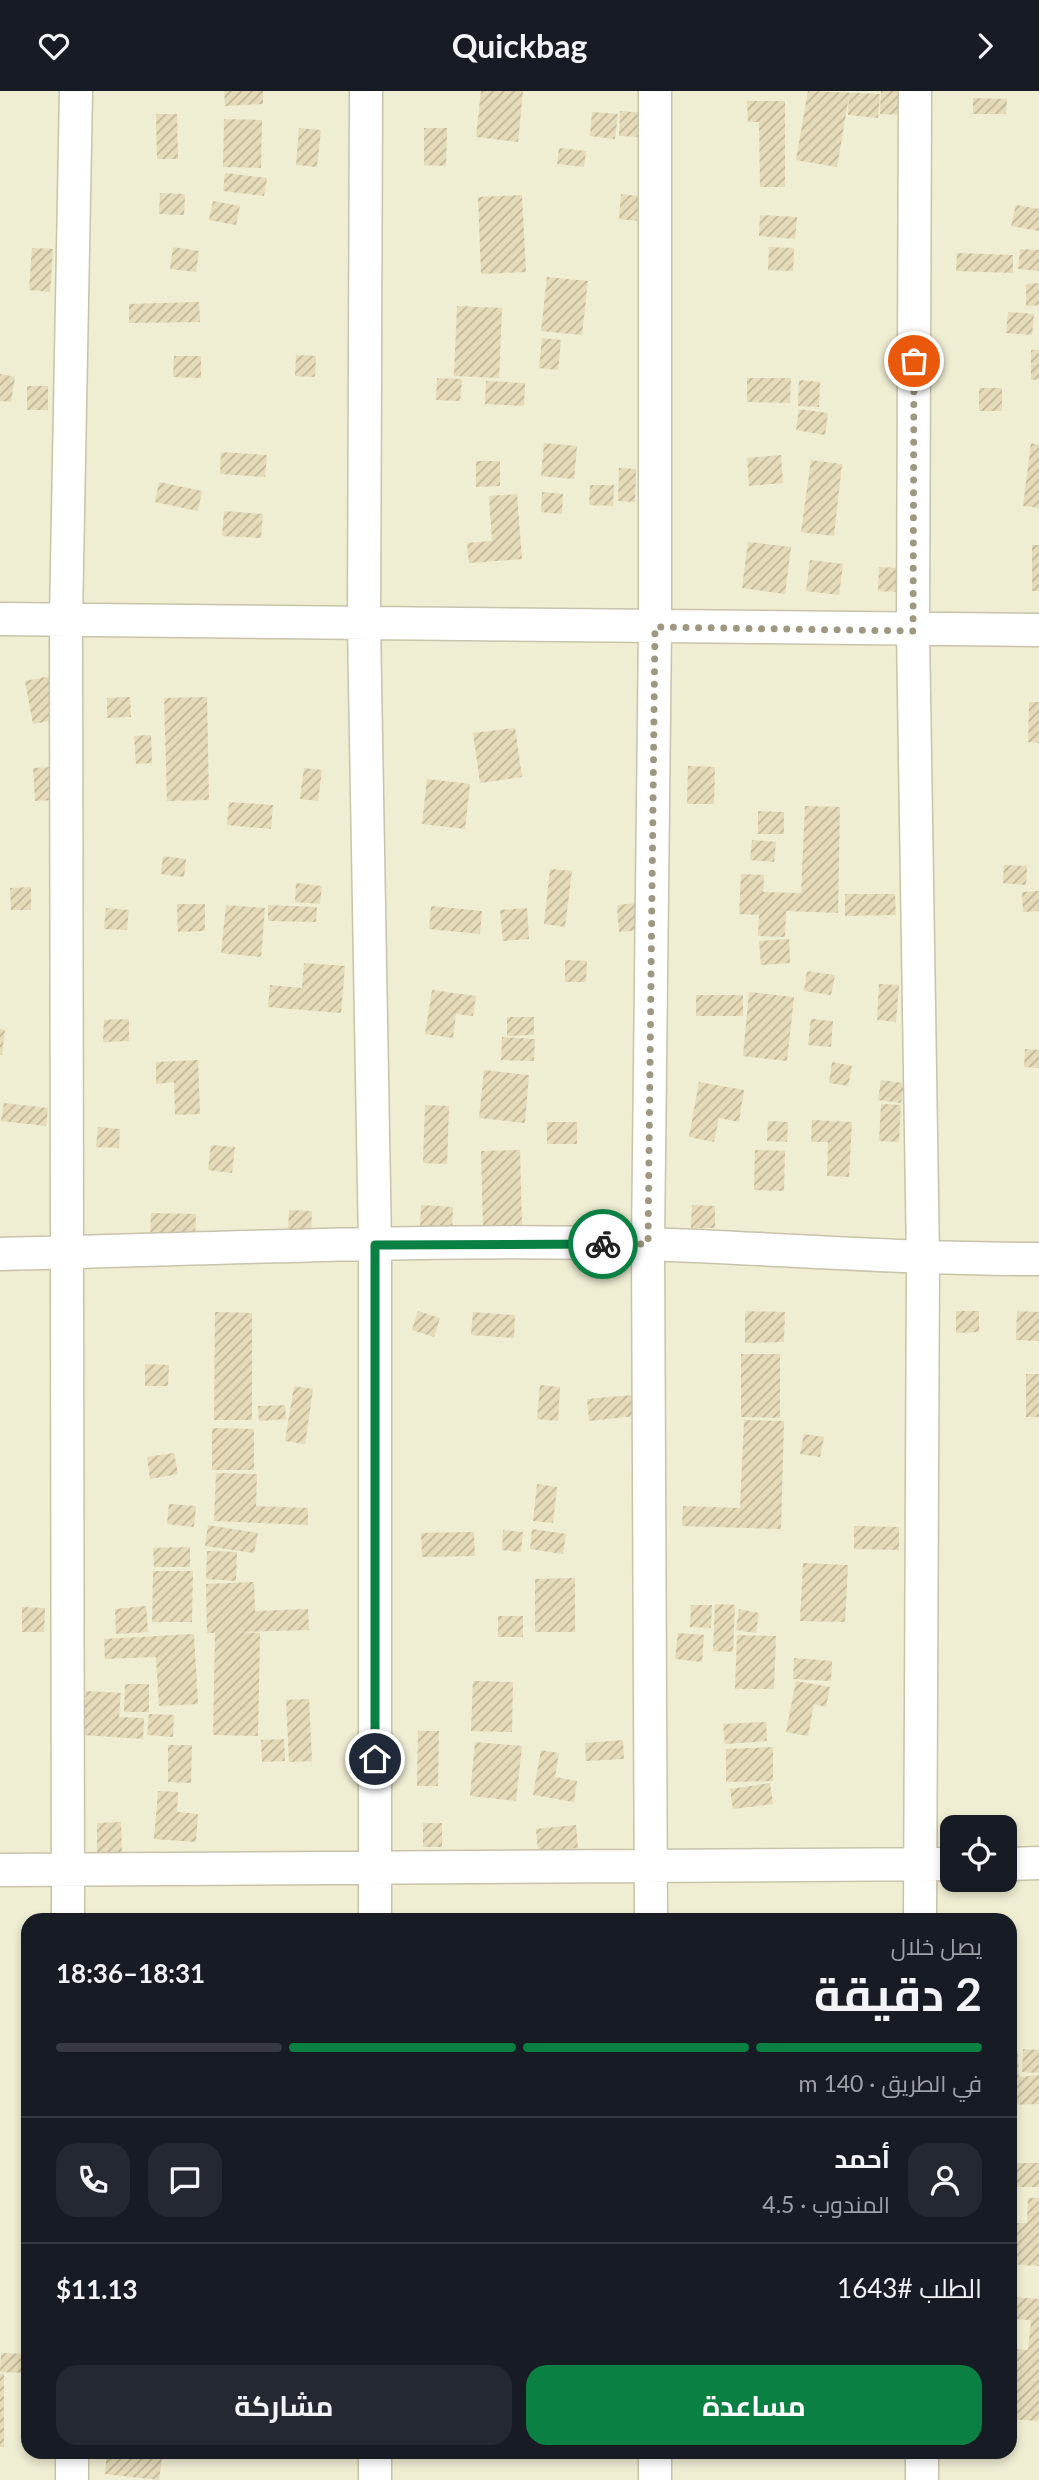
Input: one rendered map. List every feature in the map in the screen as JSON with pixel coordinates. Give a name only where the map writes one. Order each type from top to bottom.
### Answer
[{"type":"street","points":[[68,1913],[66,619],[76,91]]},
{"type":"street","points":[[366,91],[364,625],[375,1245],[375,1913]]},
{"type":"street","points":[[651,1913],[648,1244],[655,627],[655,91]]},
{"type":"street","points":[[915,91],[913,631],[923,1259],[919,1913]]},
{"type":"street","points":[[0,619],[913,631],[1039,630]]},
{"type":"street","points":[[0,1254],[375,1245],[648,1244],[923,1259],[1039,1259]]},
{"type":"street","points":[[0,1870],[940,1864]]},
{"type":"street","points":[[1017,1864],[1039,1864]]},
{"type":"street","points":[[72,2459],[72,2480]]},
{"type":"street","points":[[375,2459],[375,2480]]},
{"type":"street","points":[[655,2459],[656,2480]]},
{"type":"street","points":[[922,2459],[922,2480]]},
{"type":"shaded area","points":[[0,91],[1039,91],[1039,2480],[0,2480]]},
{"type":"building","points":[[224,91],[263,91],[263,104],[225,106]]},
{"type":"building","points":[[481,91],[523,91],[518,142],[476,137]]},
{"type":"building","points":[[808,91],[880,94],[878,118],[848,115],[849,96],[837,167],[796,160]]},
{"type":"building","points":[[881,91],[902,91],[900,115],[880,114]]},
{"type":"building","points":[[973,98],[1007,99],[1006,114],[973,114]]},
{"type":"building","points":[[747,101],[785,101],[785,187],[760,187],[759,122],[748,122]]},
{"type":"building","points":[[620,111],[643,113],[641,137],[619,136]]},
{"type":"building","points":[[592,112],[618,114],[615,139],[590,136]]},
{"type":"building","points":[[156,114],[177,114],[178,159],[157,159]]},
{"type":"building","points":[[224,119],[262,120],[261,168],[223,167]]},
{"type":"building","points":[[299,128],[321,130],[317,167],[296,165]]},
{"type":"building","points":[[424,128],[447,128],[446,166],[424,165]]},
{"type":"building","points":[[559,148],[586,151],[584,167],[557,164]]},
{"type":"building","points":[[225,173],[267,178],[264,196],[223,191]]},
{"type":"building","points":[[160,193],[185,194],[184,215],[159,214]]},
{"type":"building","points":[[621,194],[639,196],[637,221],[619,219]]},
{"type":"building","points":[[522,195],[526,272],[481,274],[478,197]]},
{"type":"building","points":[[213,201],[240,206],[236,225],[209,220]]},
{"type":"building","points":[[1016,205],[1039,209],[1039,231],[1011,226]]},
{"type":"building","points":[[760,215],[797,217],[795,239],[759,236]]},
{"type":"building","points":[[173,247],[199,251],[196,272],[170,269]]},
{"type":"building","points":[[769,247],[794,248],[793,271],[768,270]]},
{"type":"building","points":[[32,248],[53,249],[50,292],[29,290]]},
{"type":"building","points":[[1020,249],[1039,250],[1039,271],[1018,269]]},
{"type":"building","points":[[957,253],[1013,255],[1013,273],[956,271]]},
{"type":"building","points":[[547,277],[588,281],[582,335],[541,331]]},
{"type":"building","points":[[1039,283],[1039,305],[1026,306],[1026,284]]},
{"type":"building","points":[[199,302],[200,322],[129,323],[129,304]]},
{"type":"building","points":[[457,306],[502,308],[499,378],[454,376]]},
{"type":"building","points":[[1008,312],[1034,314],[1032,335],[1006,333]]},
{"type":"building","points":[[542,338],[561,340],[558,370],[539,368]]},
{"type":"building","points":[[1031,350],[1039,350],[1039,379],[1031,380]]},
{"type":"building","points":[[296,355],[316,356],[315,377],[295,376]]},
{"type":"building","points":[[174,356],[201,356],[201,378],[173,377]]},
{"type":"building","points":[[0,374],[15,377],[11,402],[0,401]]},
{"type":"building","points":[[437,378],[462,379],[460,401],[436,400]]},
{"type":"building","points":[[747,378],[791,378],[790,403],[747,402]]},
{"type":"building","points":[[799,380],[820,382],[819,407],[798,406]]},
{"type":"building","points":[[486,381],[525,383],[524,406],[485,404]]},
{"type":"building","points":[[27,386],[48,386],[48,410],[27,410]]},
{"type":"building","points":[[979,388],[1002,388],[1002,411],[979,411]]},
{"type":"building","points":[[799,409],[828,413],[825,435],[796,430]]},
{"type":"building","points":[[544,443],[577,446],[574,479],[541,476]]},
{"type":"building","points":[[1031,443],[1039,445],[1039,508],[1023,506]]},
{"type":"building","points":[[221,452],[267,455],[265,477],[220,474]]},
{"type":"building","points":[[781,455],[783,483],[749,486],[747,458]]},
{"type":"building","points":[[811,460],[842,464],[834,536],[801,532]]},
{"type":"building","points":[[476,461],[500,461],[500,486],[476,487]]},
{"type":"building","points":[[619,468],[636,469],[635,502],[618,501]]},
{"type":"building","points":[[159,482],[202,491],[198,511],[155,502]]},
{"type":"building","points":[[590,485],[614,485],[613,506],[589,505]]},
{"type":"building","points":[[542,492],[563,494],[562,514],[541,512]]},
{"type":"building","points":[[517,494],[522,559],[469,563],[467,543],[492,541],[489,496]]},
{"type":"building","points":[[224,511],[263,514],[261,538],[222,536]]},
{"type":"building","points":[[748,542],[791,547],[785,594],[742,588]]},
{"type":"building","points":[[1032,545],[1039,545],[1039,591],[1032,591]]},
{"type":"building","points":[[810,560],[843,564],[839,595],[806,591]]},
{"type":"building","points":[[879,567],[901,568],[899,592],[878,591]]},
{"type":"building","points":[[67,673],[75,716],[33,724],[25,681]]},
{"type":"building","points":[[130,697],[131,717],[107,718],[107,698]]},
{"type":"building","points":[[207,697],[209,800],[167,801],[164,698]]},
{"type":"building","points":[[1029,702],[1039,702],[1039,743],[1028,742]]},
{"type":"building","points":[[515,728],[522,777],[480,783],[473,733]]},
{"type":"building","points":[[151,735],[152,763],[136,764],[134,736]]},
{"type":"building","points":[[688,766],[715,767],[714,804],[687,804]]},
{"type":"building","points":[[52,767],[54,800],[35,801],[33,768]]},
{"type":"building","points":[[304,768],[322,770],[318,801],[300,799]]},
{"type":"building","points":[[427,779],[470,784],[465,829],[422,824]]},
{"type":"building","points":[[229,802],[273,805],[271,829],[227,825]]},
{"type":"building","points":[[805,806],[840,807],[838,913],[786,911],[785,937],[758,936],[759,915],[739,914],[741,874],[764,875],[763,892],[801,893]]},
{"type":"building","points":[[758,811],[784,812],[784,834],[758,834]]},
{"type":"building","points":[[752,840],[776,842],[774,862],[750,860]]},
{"type":"building","points":[[163,856],[186,859],[184,877],[161,874]]},
{"type":"building","points":[[1004,865],[1027,866],[1026,885],[1003,883]]},
{"type":"building","points":[[550,869],[572,871],[565,927],[544,924]]},
{"type":"building","points":[[296,883],[322,886],[320,904],[295,902]]},
{"type":"building","points":[[31,887],[31,910],[11,910],[10,888]]},
{"type":"building","points":[[1039,891],[1039,911],[1023,912],[1022,892]]},
{"type":"building","points":[[845,894],[895,894],[896,915],[845,916]]},
{"type":"building","points":[[637,903],[639,930],[619,932],[617,905]]},
{"type":"building","points":[[177,904],[205,904],[205,931],[178,932]]},
{"type":"building","points":[[226,905],[265,908],[261,957],[221,953]]},
{"type":"building","points":[[268,905],[317,907],[316,922],[268,921]]},
{"type":"building","points":[[431,906],[482,911],[480,934],[429,929]]},
{"type":"building","points":[[106,908],[129,910],[127,930],[104,929]]},
{"type":"building","points":[[527,908],[529,939],[503,941],[500,910]]},
{"type":"building","points":[[789,939],[790,963],[761,965],[759,941]]},
{"type":"building","points":[[565,960],[587,961],[586,982],[565,982]]},
{"type":"building","points":[[304,963],[345,966],[341,1013],[268,1007],[270,985],[302,988]]},
{"type":"building","points":[[807,971],[835,975],[831,995],[804,991]]},
{"type":"building","points":[[879,984],[899,985],[896,1022],[877,1020]]},
{"type":"building","points":[[432,990],[476,996],[473,1016],[456,1014],[453,1038],[425,1034]]},
{"type":"building","points":[[749,992],[794,997],[787,1061],[743,1056]]},
{"type":"building","points":[[696,995],[743,995],[743,1016],[696,1016]]},
{"type":"building","points":[[507,1017],[534,1017],[534,1035],[507,1036]]},
{"type":"building","points":[[129,1019],[129,1041],[103,1042],[104,1020]]},
{"type":"building","points":[[811,1019],[833,1021],[831,1047],[808,1045]]},
{"type":"building","points":[[0,1029],[5,1030],[2,1055],[0,1055]]},
{"type":"building","points":[[502,1037],[535,1039],[534,1061],[501,1060]]},
{"type":"building","points":[[1025,1049],[1039,1050],[1039,1068],[1024,1067]]},
{"type":"building","points":[[198,1060],[200,1114],[175,1115],[174,1082],[156,1084],[156,1062]]},
{"type":"building","points":[[832,1062],[852,1066],[848,1086],[829,1083]]},
{"type":"building","points":[[484,1070],[529,1075],[525,1123],[479,1118]]},
{"type":"building","points":[[881,1080],[904,1083],[901,1103],[878,1100]]},
{"type":"building","points":[[699,1082],[744,1090],[739,1122],[719,1118],[714,1142],[689,1137]]},
{"type":"building","points":[[4,1103],[48,1108],[46,1126],[1,1121]]},
{"type":"building","points":[[881,1104],[901,1105],[899,1142],[879,1141]]},
{"type":"building","points":[[425,1105],[449,1106],[447,1164],[423,1163]]},
{"type":"building","points":[[812,1120],[852,1122],[849,1177],[827,1176],[828,1142],[811,1142]]},
{"type":"building","points":[[768,1121],[788,1122],[787,1142],[767,1141]]},
{"type":"building","points":[[547,1122],[577,1122],[577,1144],[547,1144]]},
{"type":"building","points":[[98,1127],[120,1129],[119,1148],[96,1147]]},
{"type":"building","points":[[211,1145],[235,1147],[232,1173],[208,1170]]},
{"type":"building","points":[[520,1150],[522,1228],[483,1229],[481,1151]]},
{"type":"building","points":[[755,1150],[785,1151],[784,1191],[754,1190]]},
{"type":"building","points":[[421,1205],[453,1207],[452,1232],[420,1230]]},
{"type":"building","points":[[692,1205],[715,1206],[715,1228],[691,1228]]},
{"type":"building","points":[[289,1210],[312,1211],[311,1234],[288,1233]]},
{"type":"building","points":[[151,1213],[196,1214],[195,1238],[150,1237]]},
{"type":"building","points":[[418,1311],[440,1318],[434,1337],[412,1330]]},
{"type":"building","points":[[745,1311],[785,1312],[784,1342],[745,1343]]},
{"type":"building","points":[[956,1311],[979,1311],[979,1332],[956,1333]]},
{"type":"building","points":[[1017,1311],[1039,1312],[1039,1341],[1016,1340]]},
{"type":"building","points":[[215,1312],[252,1313],[252,1420],[214,1420]]},
{"type":"building","points":[[473,1312],[515,1315],[514,1338],[471,1335]]},
{"type":"building","points":[[741,1354],[780,1354],[780,1418],[741,1417]]},
{"type":"building","points":[[145,1364],[169,1365],[168,1386],[145,1386]]},
{"type":"building","points":[[1026,1374],[1039,1374],[1039,1417],[1026,1417]]},
{"type":"building","points":[[540,1385],[560,1387],[558,1421],[537,1419]]},
{"type":"building","points":[[294,1386],[313,1389],[305,1444],[285,1441]]},
{"type":"building","points":[[633,1395],[635,1416],[589,1421],[587,1399]]},
{"type":"building","points":[[285,1405],[286,1419],[259,1421],[258,1406]]},
{"type":"building","points":[[744,1420],[784,1421],[781,1529],[682,1526],[683,1506],[740,1508]]},
{"type":"building","points":[[212,1428],[254,1429],[254,1470],[212,1470]]},
{"type":"building","points":[[804,1434],[824,1437],[820,1457],[800,1454]]},
{"type":"building","points":[[174,1453],[178,1474],[150,1479],[147,1457]]},
{"type":"building","points":[[216,1473],[257,1474],[256,1506],[308,1508],[308,1525],[214,1521]]},
{"type":"building","points":[[537,1484],[557,1487],[553,1523],[533,1521]]},
{"type":"building","points":[[169,1504],[196,1506],[194,1527],[167,1524]]},
{"type":"building","points":[[208,1525],[258,1533],[254,1553],[205,1546]]},
{"type":"building","points":[[854,1526],[899,1527],[899,1550],[854,1549]]},
{"type":"building","points":[[532,1529],[566,1534],[563,1554],[530,1549]]},
{"type":"building","points":[[503,1530],[523,1532],[521,1552],[502,1550]]},
{"type":"building","points":[[474,1532],[475,1556],[422,1557],[421,1533]]},
{"type":"building","points":[[190,1547],[190,1567],[154,1567],[153,1548]]},
{"type":"building","points":[[207,1551],[237,1552],[236,1581],[206,1579]]},
{"type":"building","points":[[803,1563],[848,1565],[845,1622],[800,1621]]},
{"type":"building","points":[[153,1571],[193,1571],[192,1622],[152,1622]]},
{"type":"building","points":[[575,1578],[575,1632],[535,1632],[535,1579]]},
{"type":"building","points":[[254,1582],[255,1611],[308,1609],[309,1630],[232,1632],[260,1633],[258,1736],[213,1735],[215,1633],[207,1633],[206,1584]]},
{"type":"building","points":[[715,1604],[735,1605],[733,1652],[713,1651]]},
{"type":"building","points":[[691,1605],[712,1605],[711,1628],[690,1627]]},
{"type":"building","points":[[146,1606],[148,1632],[116,1634],[115,1609]]},
{"type":"building","points":[[22,1607],[45,1608],[44,1632],[22,1632]]},
{"type":"building","points":[[739,1609],[759,1613],[756,1633],[736,1630]]},
{"type":"building","points":[[498,1616],[523,1616],[523,1637],[498,1637]]},
{"type":"building","points":[[678,1633],[704,1635],[702,1662],[675,1659]]},
{"type":"building","points":[[194,1634],[198,1704],[159,1706],[156,1657],[105,1659],[104,1639]]},
{"type":"building","points":[[737,1635],[776,1636],[774,1689],[735,1689]]},
{"type":"building","points":[[794,1658],[832,1661],[831,1681],[793,1679]]},
{"type":"building","points":[[473,1681],[513,1682],[512,1732],[471,1731]]},
{"type":"building","points":[[796,1681],[830,1687],[826,1707],[814,1704],[808,1736],[786,1732]]},
{"type":"building","points":[[125,1684],[149,1684],[149,1712],[124,1712]]},
{"type":"building","points":[[86,1691],[121,1693],[119,1717],[144,1718],[143,1739],[83,1735]]},
{"type":"building","points":[[309,1699],[312,1761],[289,1762],[286,1700]]},
{"type":"building","points":[[149,1714],[174,1715],[173,1737],[147,1735]]},
{"type":"building","points":[[766,1722],[767,1741],[725,1744],[723,1724]]},
{"type":"building","points":[[418,1731],[439,1731],[438,1786],[417,1786]]},
{"type":"building","points":[[284,1739],[285,1761],[262,1762],[261,1740]]},
{"type":"building","points":[[623,1740],[624,1759],[586,1761],[585,1743]]},
{"type":"building","points":[[475,1742],[522,1746],[516,1801],[470,1796]]},
{"type":"building","points":[[168,1745],[192,1745],[191,1783],[168,1782]]},
{"type":"building","points":[[773,1747],[773,1781],[726,1782],[726,1749]]},
{"type":"building","points":[[541,1750],[559,1753],[555,1777],[577,1781],[574,1802],[533,1795]]},
{"type":"building","points":[[770,1783],[773,1804],[733,1809],[730,1789]]},
{"type":"building","points":[[158,1791],[178,1792],[177,1812],[198,1814],[196,1842],[154,1839]]},
{"type":"building","points":[[121,1822],[122,1857],[97,1858],[97,1823]]},
{"type":"building","points":[[423,1823],[442,1823],[442,1847],[423,1847]]},
{"type":"building","points":[[576,1825],[578,1848],[538,1852],[536,1829]]},
{"type":"building","points":[[1023,2049],[1039,2050],[1039,2073],[1022,2072]]},
{"type":"building","points":[[1017,2051],[1019,2077],[1039,2075],[1039,2104],[1017,2105]]},
{"type":"building","points":[[1017,2163],[1039,2163],[1039,2187],[1017,2187]]},
{"type":"building","points":[[1028,2198],[1039,2198],[1039,2266],[1017,2264],[1017,2223],[1027,2223]]},
{"type":"building","points":[[1017,2297],[1039,2299],[1039,2421],[1017,2419],[1017,2349],[1028,2350],[1031,2320],[1017,2319]]},
{"type":"building","points":[[1,2353],[21,2354],[21,2373],[0,2372]]},
{"type":"building","points":[[0,2374],[4,2374],[4,2447],[0,2447]]},
{"type":"building","points":[[106,2459],[162,2459],[159,2480],[105,2474]]},
{"type":"way so far","points":[[603,1244],[648,1244],[655,627],[913,631],[914,361]]},
{"type":"route","points":[[375,1759],[375,1245],[603,1244]]}]
